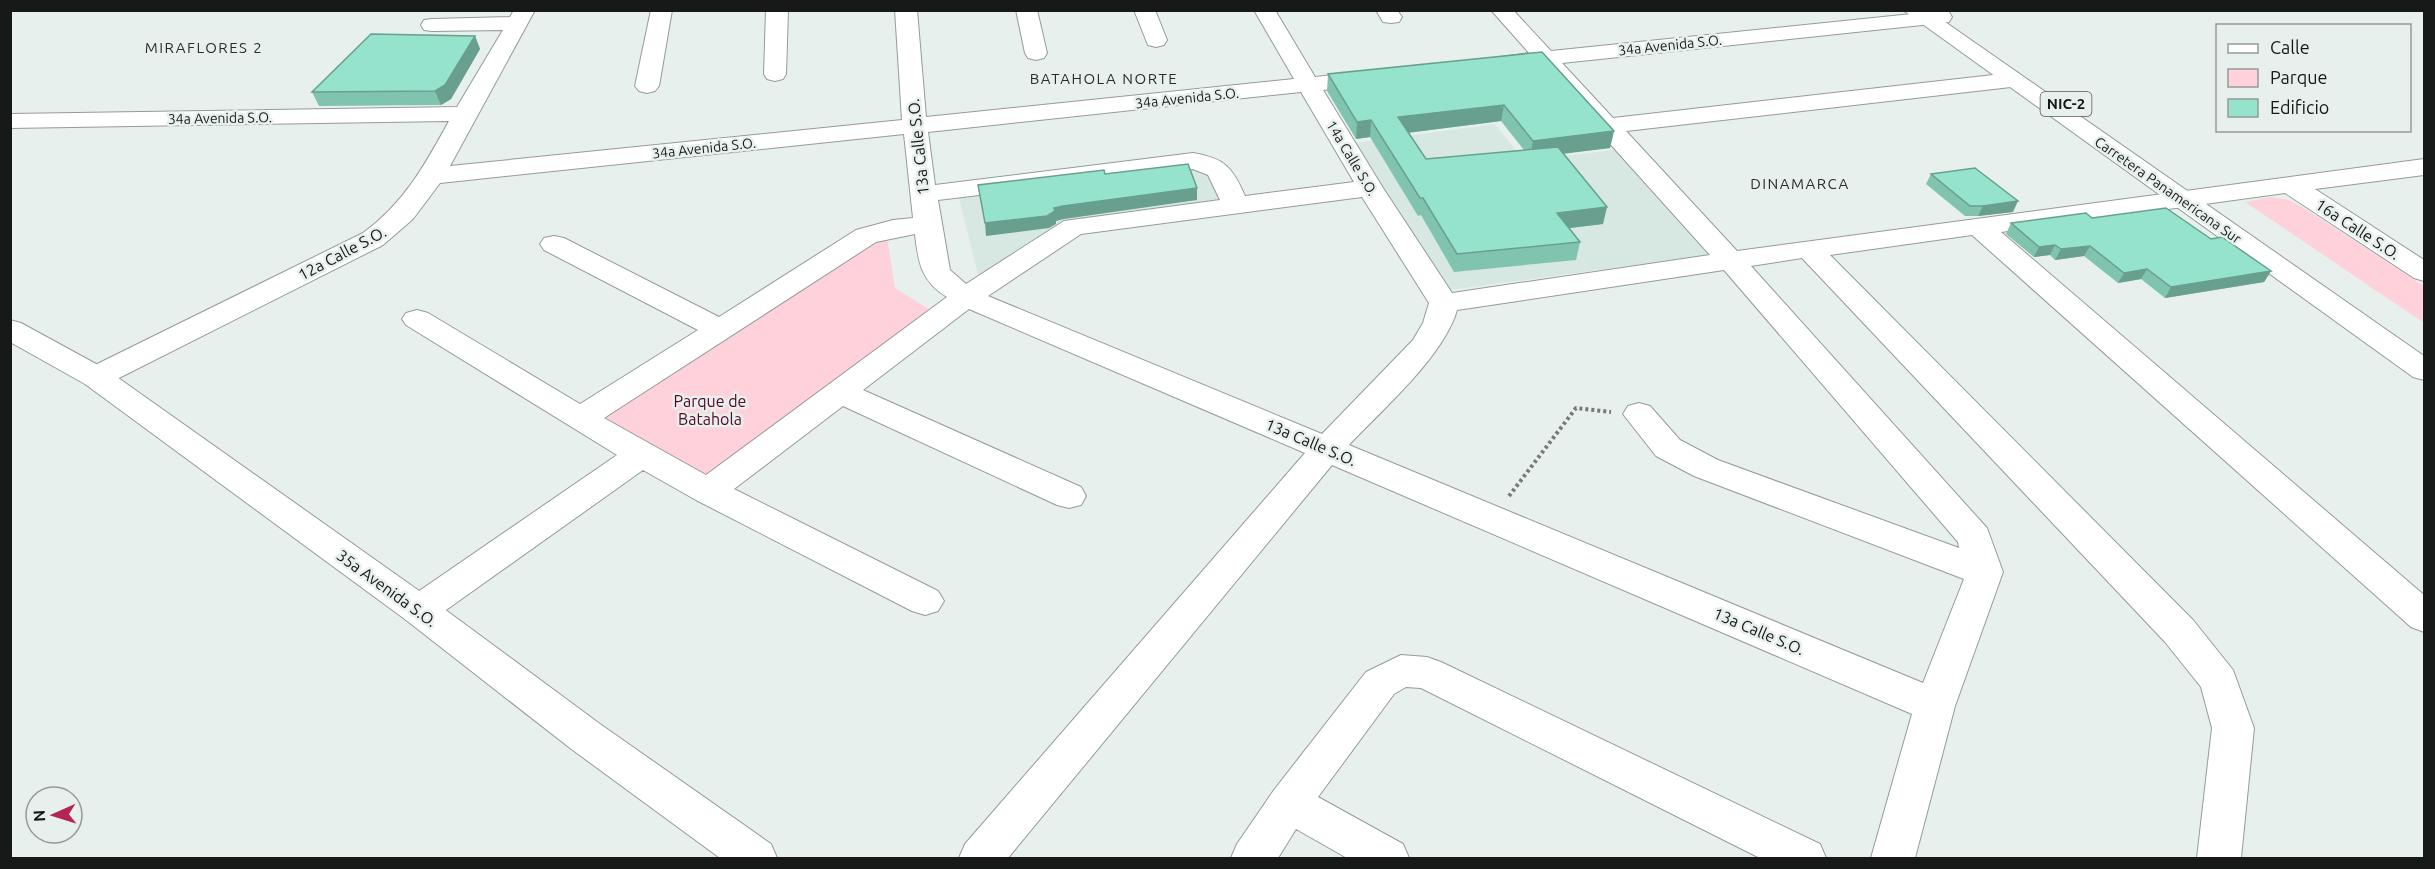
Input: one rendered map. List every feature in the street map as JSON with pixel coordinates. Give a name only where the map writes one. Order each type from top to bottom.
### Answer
[{"type":"main road","points":[[647,86],[662,10]]},
{"type":"main road","points":[[775,74],[777,10]]},
{"type":"main road","name":"13a Calle S.O.","points":[[906,10],[915,127],[925,209],[936,272],[949,286],[966,297],[1935,706]]},
{"type":"main road","points":[[1026,10],[1036,53]]},
{"type":"main road","points":[[1144,10],[1156,40]]},
{"type":"main road","name":"14a Calle S.O.","points":[[1264,10],[1370,188],[1444,303]]},
{"type":"main road","points":[[1501,10],[1732,262],[1974,537],[1985,572],[1935,706],[1893,858]]},
{"type":"main road","name":"34a Avenida S.O.","points":[[1474,66],[1928,14]]},
{"type":"main road","name":"Carretera Panamericana Sur","points":[[1928,14],[2011,80],[2424,350]]},
{"type":"main road","name":"Carretera Panamericana Sur","points":[[1928,14],[2191,198],[2424,370]]},
{"type":"main road","points":[[432,25],[522,17]]},
{"type":"main road","name":"12a Calle S.O.","points":[[96,377],[373,239],[394,225],[414,204],[432,176],[465,114],[522,17]]},
{"type":"main road","name":"34a Avenida S.O.","points":[[432,176],[915,127],[1391,75]]},
{"type":"main road","points":[[1607,126],[2011,80]]},
{"type":"main road","name":"34a Avenida S.O.","points":[[10,121],[465,114]]},
{"type":"main road","points":[[580,419],[866,236],[893,228],[925,209],[1202,162],[1210,162],[1218,169],[1236,205]]},
{"type":"main road","points":[[981,858],[1327,449],[1425,345],[1438,323],[1444,303],[1809,249],[2191,198],[2419,172]]},
{"type":"main road","name":"16a Calle S.O.","points":[[2292,186],[2424,272]]},
{"type":"main road","points":[[708,491],[966,297],[1074,227],[1370,188]]},
{"type":"main road","points":[[1979,227],[2424,617]]},
{"type":"main road","points":[[554,244],[719,329]]},
{"type":"main road","points":[[1809,249],[2179,631],[2219,681],[2233,728],[2219,858]]},
{"type":"main road","points":[[417,319],[580,419],[708,491],[925,601]]},
{"type":"main road","name":"35a Avenida S.O.","points":[[10,329],[96,377],[419,610],[585,736],[755,858]]},
{"type":"main road","points":[[840,392],[1069,496]]},
{"type":"main road","points":[[1639,414],[1668,448],[1707,468],[1985,572]]},
{"type":"main road","points":[[419,610],[642,454]]},
{"type":"main road","points":[[1253,858],[1289,803],[1380,683],[1401,671],[1427,673],[1804,858]]},
{"type":"main road","points":[[1289,803],[1388,858]]},
{"type":"path","points":[[1492,518],[1576,408],[1639,414]]},
{"type":"shaded area","points":[[1495,124],[1524,161],[1614,150],[1708,255],[1450,290],[1354,143]]},
{"type":"shaded area","points":[[1210,162],[1236,205],[1092,223],[981,286],[957,190]]},
{"type":"green space","points":[[2271,197],[2289,200],[2302,207],[2424,286],[2424,323],[2245,202]]},
{"type":"green space","name":"Parque de Batahola","points":[[866,236],[887,237],[895,288],[940,316],[708,491],[580,419]]},
{"type":"building","points":[[371,34],[475,36],[445,85],[435,91],[312,92]]},
{"type":"building","points":[[1542,52],[1614,131],[1533,141],[1504,105],[1398,117],[1426,159],[1558,147],[1607,207],[1557,213],[1580,242],[1457,254],[1371,120],[1357,122],[1328,74]]},
{"type":"building","points":[[1188,164],[1197,188],[1063,206],[1054,208],[1055,211],[1047,216],[985,223],[978,185],[1104,170],[1105,174]]},
{"type":"building","points":[[1975,168],[2018,201],[1970,206],[1931,174]]},
{"type":"building","points":[[2166,208],[2211,239],[2222,237],[2271,271],[2171,287],[2147,269],[2124,273],[2090,246],[2061,249],[2055,245],[2039,247],[2011,223],[2086,213],[2092,218]]},
{"type":"district","name":"MIRAFLORES 2","points":[[204,48]]},
{"type":"district","name":"BATAHOLA NORTE","points":[[1104,79]]},
{"type":"district","name":"DINAMARCA","points":[[1800,184]]}]
